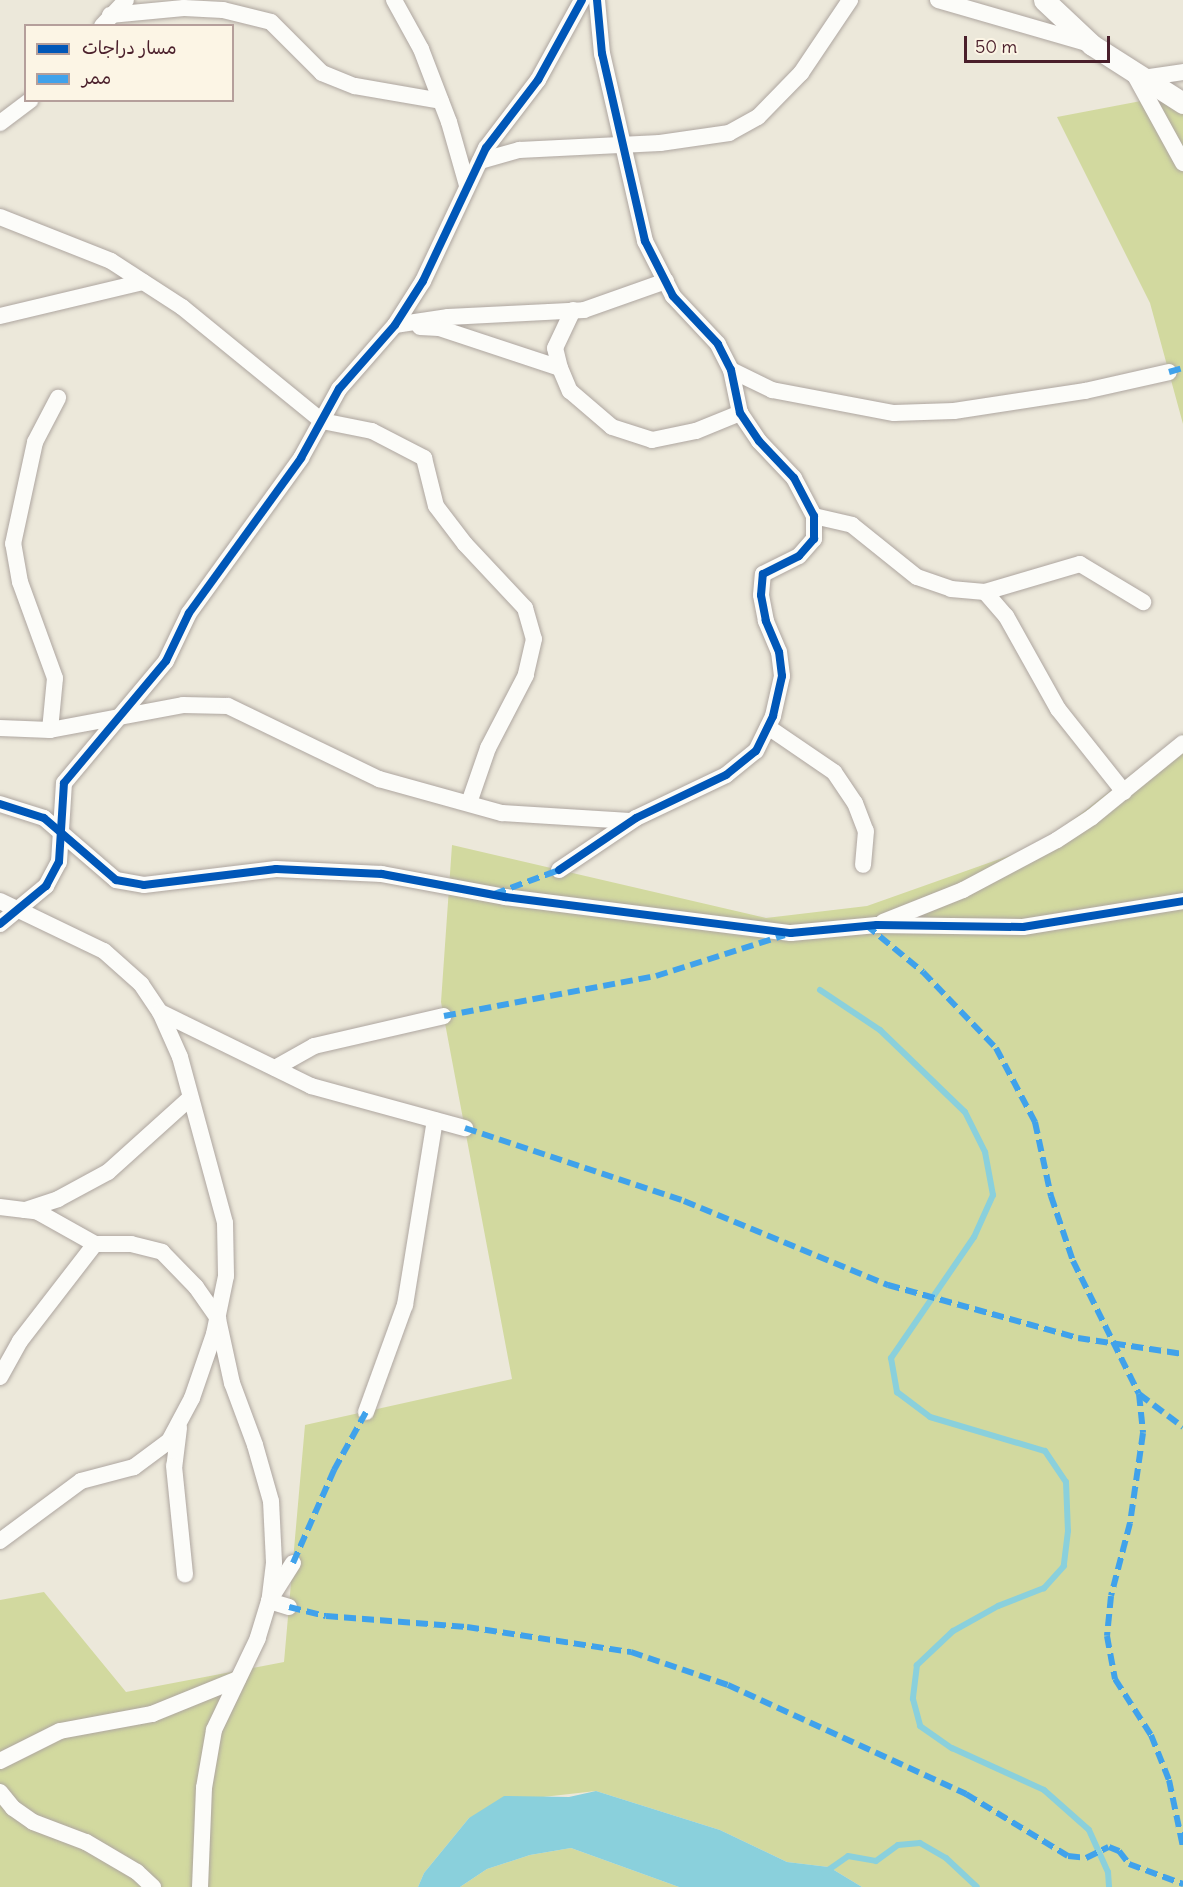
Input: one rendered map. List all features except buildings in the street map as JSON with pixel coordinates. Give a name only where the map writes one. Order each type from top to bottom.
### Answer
[{"type":"street","points":[[106,20],[126,0]]},
{"type":"street","points":[[394,0],[421,50],[441,101],[467,185]]},
{"type":"street","points":[[0,924],[21,909],[46,886],[59,862],[64,783],[166,662],[189,613],[301,459],[339,390],[395,325],[423,281],[480,161],[538,80],[582,0]]},
{"type":"street","points":[[559,870],[630,822],[726,775],[756,751],[768,727],[782,676],[779,652],[764,613],[763,574],[799,556],[814,539],[814,516],[794,478],[759,441],[740,413],[731,370],[718,344],[674,296],[645,241],[633,199],[625,144],[602,54],[597,0]]},
{"type":"street","points":[[480,161],[519,150],[704,139],[729,133],[758,117],[801,73],[850,0]]},
{"type":"street","points":[[938,0],[1092,45]]},
{"type":"street","points":[[1044,0],[1092,45],[1179,99]]},
{"type":"street","points":[[106,20],[184,8],[223,10],[261,19],[271,22],[322,73],[355,86],[441,101]]},
{"type":"street","points":[[1138,75],[1183,72]]},
{"type":"street","points":[[1138,75],[1183,163]]},
{"type":"street","points":[[0,123],[27,102]]},
{"type":"street","points":[[0,217],[111,261],[247,356],[322,421],[372,431],[424,458],[436,506],[465,544],[525,608],[534,639],[526,675],[488,748],[469,802]]},
{"type":"street","points":[[395,325],[448,317],[573,310],[626,297],[666,281]]},
{"type":"street","points":[[0,316],[143,282]]},
{"type":"street","points":[[573,310],[555,348],[560,368],[570,391],[612,427],[652,440],[696,431],[740,413]]},
{"type":"street","points":[[395,325],[439,328],[560,368]]},
{"type":"street","points":[[731,370],[772,390],[894,413],[954,411],[1085,391],[1169,372]]},
{"type":"street","points":[[50,730],[55,678],[20,582],[13,543],[35,442],[58,398]]},
{"type":"street","points":[[814,516],[852,525],[917,577],[951,589],[985,592],[1080,564],[1143,602]]},
{"type":"street","points":[[985,592],[1006,616],[1058,710],[1124,792]]},
{"type":"street","points":[[0,728],[50,730],[183,705],[228,706],[379,778],[502,813],[630,822]]},
{"type":"street","points":[[768,727],[839,780],[855,803],[866,831],[863,865]]},
{"type":"street","points":[[877,925],[963,890],[1025,858],[1092,817],[1183,743]]},
{"type":"street","points":[[0,804],[44,818],[116,880],[144,885],[276,869],[382,874],[505,897],[791,933],[877,925],[1023,927],[1183,901]]},
{"type":"street","points":[[0,901],[21,909],[104,951],[141,984],[160,1012],[180,1057],[189,1099],[225,1223],[226,1276],[218,1319],[192,1398],[169,1441],[134,1467],[81,1481],[0,1541]]},
{"type":"street","points":[[160,1012],[311,1086],[465,1128]]},
{"type":"street","points":[[275,1068],[314,1046],[444,1016]]},
{"type":"street","points":[[24,1210],[58,1199],[108,1172],[189,1099]]},
{"type":"street","points":[[366,1412],[405,1305],[435,1120]]},
{"type":"street","points":[[0,1207],[38,1212],[95,1244],[131,1244],[162,1252],[196,1287],[218,1319],[232,1383],[271,1501],[274,1563],[269,1602],[258,1638],[214,1730],[204,1788],[200,1887]]},
{"type":"street","points":[[0,1377],[20,1341],[95,1244]]},
{"type":"street","points":[[180,1421],[174,1466],[185,1574]]},
{"type":"street","points":[[269,1602],[293,1563]]},
{"type":"street","points":[[269,1602],[289,1607]]},
{"type":"street","points":[[0,1761],[60,1731],[152,1714],[238,1678]]},
{"type":"street","points":[[0,1792],[13,1808],[33,1822],[86,1842],[136,1872],[153,1887]]},
{"type":"green space","points":[[1183,93],[1183,424],[1150,303],[1057,117]]},
{"type":"green space","points":[[1183,734],[1183,1887],[862,1887],[829,1867],[787,1862],[720,1830],[596,1791],[543,1797],[469,1818],[424,1873],[418,1887],[0,1887],[0,1600],[44,1592],[126,1692],[284,1662],[305,1425],[512,1379],[441,1002],[452,845],[766,918],[867,906],[1042,844]]},
{"type":"green space","points":[[571,1848],[679,1887],[460,1887],[487,1869],[530,1855]]},
{"type":"water","points":[[596,1791],[720,1830],[787,1862],[829,1867],[862,1887],[679,1887],[571,1848],[530,1855],[487,1869],[460,1887],[418,1887],[424,1873],[469,1818],[504,1796],[569,1797]]},
{"type":"waterway","points":[[820,990],[880,1030],[965,1112],[985,1152],[993,1195],[974,1237],[891,1358],[897,1392],[930,1417],[1045,1451],[1066,1482],[1068,1531],[1064,1566],[1044,1588],[998,1606],[953,1631],[917,1665],[913,1699],[920,1726],[952,1748],[1044,1790],[1089,1830],[1108,1872],[1109,1887]]},
{"type":"waterway","points":[[824,1873],[848,1856],[876,1861],[898,1845],[920,1843],[946,1858],[977,1887]]},
{"type":"marked path","points":[[1169,372],[1183,368]]},
{"type":"marked path","points":[[494,894],[559,870]]},
{"type":"marked path","points":[[866,925],[923,972],[996,1048],[1035,1122],[1051,1196],[1073,1261],[1139,1394],[1143,1433],[1130,1523],[1111,1596],[1107,1636],[1115,1679],[1151,1735],[1169,1780],[1183,1847]]},
{"type":"marked path","points":[[444,1016],[656,976],[785,935]]},
{"type":"marked path","points":[[465,1128],[684,1201],[888,1285],[1078,1338],[1183,1354]]},
{"type":"marked path","points":[[1139,1394],[1183,1427]]},
{"type":"marked path","points":[[293,1563],[334,1470],[366,1412]]},
{"type":"marked path","points":[[289,1607],[326,1616],[467,1627],[631,1652],[728,1685],[966,1794],[1068,1856],[1086,1858],[1109,1847],[1119,1851],[1129,1864],[1183,1884]]},
{"type":"cycle path","points":[[0,924],[46,886],[59,862],[64,783],[166,661],[189,613],[301,458],[339,389],[395,325],[423,281],[486,148],[538,80],[582,0]]},
{"type":"cycle path","points":[[559,870],[636,818],[726,775],[756,751],[773,716],[782,676],[779,652],[766,621],[761,595],[763,574],[799,556],[814,539],[814,516],[794,478],[759,441],[740,413],[731,370],[718,344],[673,296],[645,241],[602,54],[597,0]]},
{"type":"cycle path","points":[[0,804],[44,818],[116,880],[144,885],[276,869],[382,874],[505,897],[791,933],[877,925],[1023,927],[1183,901]]}]
